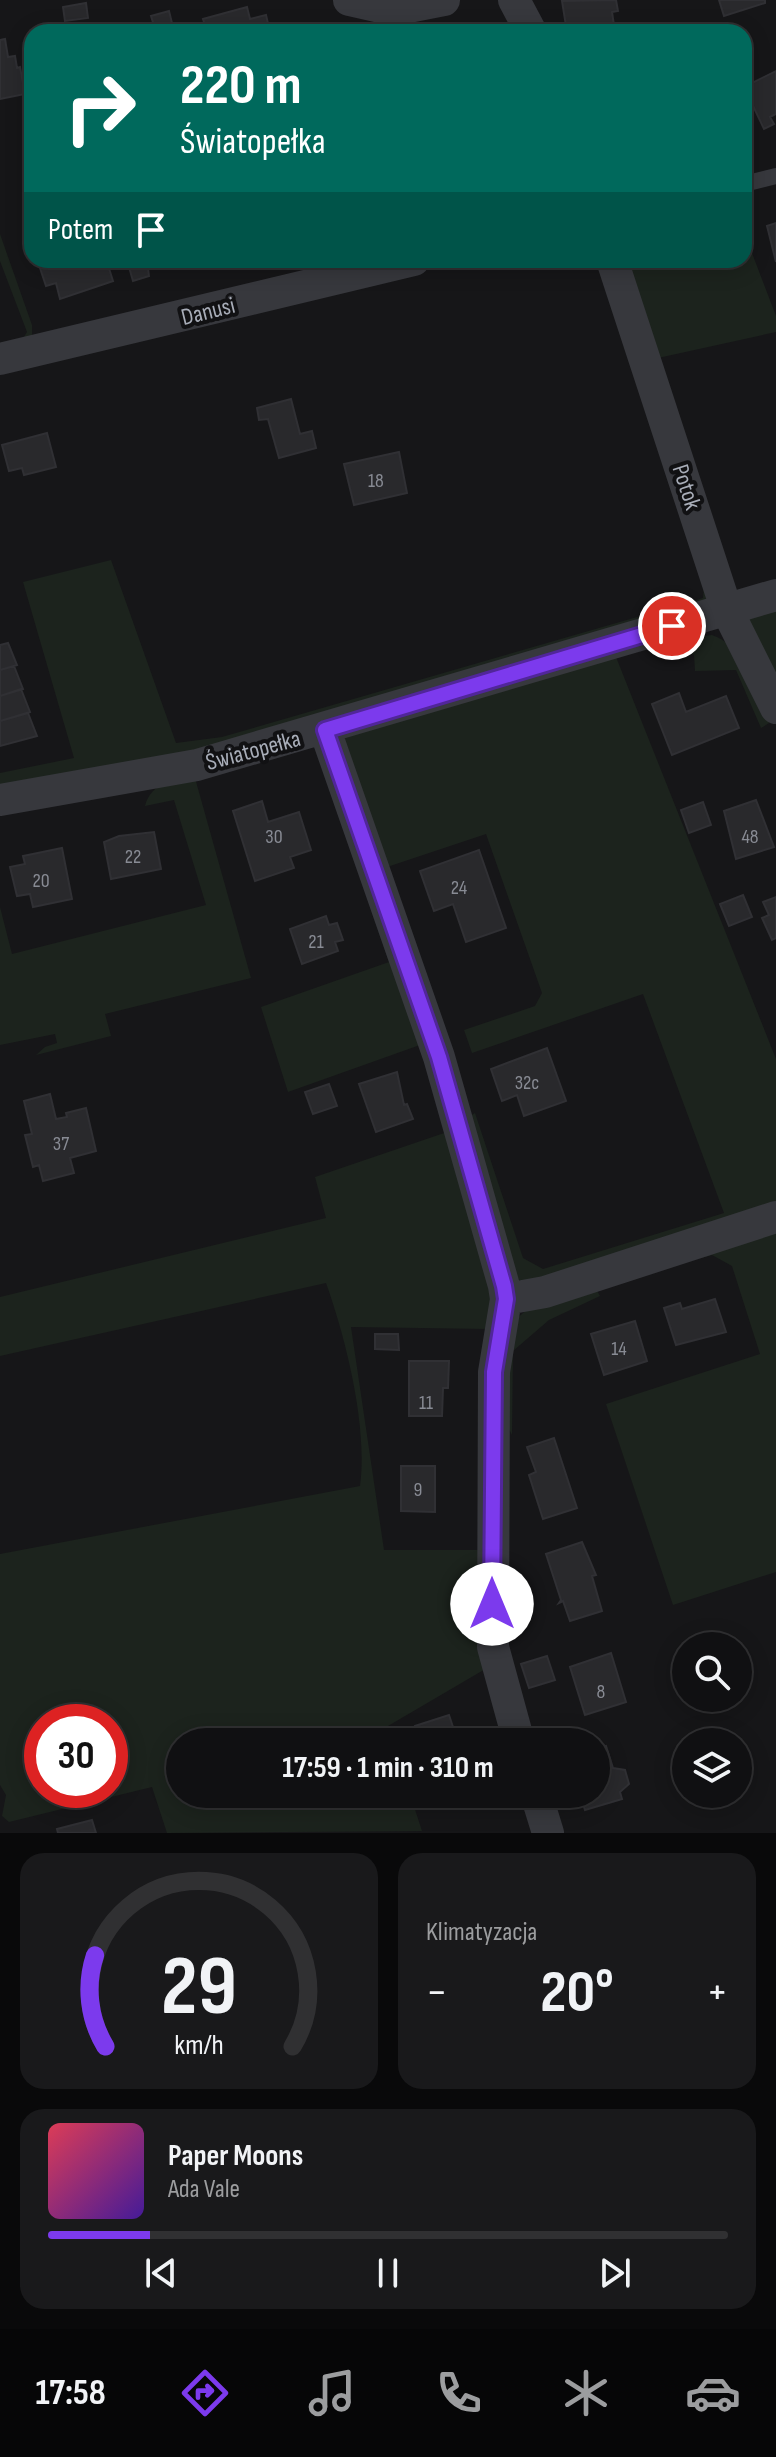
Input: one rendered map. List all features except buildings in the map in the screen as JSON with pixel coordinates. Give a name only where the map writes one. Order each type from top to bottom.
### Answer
[{"type":"street","points":[[349,0],[393,10],[444,0]]},
{"type":"street","points":[[514,0],[527,24]]},
{"type":"street","name":"Danusi","points":[[0,359],[381,268]]},
{"type":"street","name":"Potok","points":[[615,268],[726,608],[776,708]]},
{"type":"street","name":"Światopełka","points":[[0,800],[197,765],[325,730],[776,595]]},
{"type":"street","points":[[325,730],[439,1057],[506,1299],[494,1372],[495,1664],[515,1728]]},
{"type":"street","points":[[506,1299],[545,1292],[776,1217]]},
{"type":"street","points":[[540,1808],[548,1833]]},
{"type":"lane","points":[[752,182],[776,176]]},
{"type":"shaded area","points":[[0,234],[32,325],[32,339],[21,342],[27,332],[0,261]]},
{"type":"shaded area","points":[[752,253],[776,316],[776,332],[658,358],[629,268],[752,268]]},
{"type":"shaded area","points":[[111,560],[176,743],[222,737],[703,598],[706,563],[713,601],[213,752],[0,787],[0,773],[74,758],[23,582]]},
{"type":"shaded area","points":[[776,602],[776,681],[743,612]]},
{"type":"shaded area","points":[[712,635],[734,649],[749,672],[769,723],[761,728],[736,670],[695,671],[694,655],[688,653],[688,638]]},
{"type":"shaded area","points":[[616,657],[776,1059],[776,1209],[523,1283],[516,1277],[465,1119],[475,1113],[523,1258],[543,1269],[724,1213],[643,994],[472,1053],[464,1030],[535,1006],[542,993],[486,834],[381,869],[341,740],[347,735]]},
{"type":"shaded area","points":[[195,778],[251,978],[105,1014],[111,1036],[36,1055],[45,1047],[57,1043],[55,1034],[0,1045],[0,907],[12,954],[206,905],[174,800],[145,806],[158,787]]},
{"type":"shaded area","points":[[369,905],[420,1045],[288,1092],[261,1007],[389,962]]},
{"type":"shaded area","points":[[453,1130],[495,1284],[489,1329],[351,1327],[384,1550],[485,1550],[487,1668],[389,1728],[166,1728],[166,1808],[415,1808],[422,1831],[167,1833],[152,1787],[128,1793],[128,1704],[24,1704],[24,1808],[66,1808],[9,1822],[2,1816],[6,1795],[0,1785],[0,1554],[360,1486],[362,1463],[354,1383],[326,1283],[0,1356],[0,1297],[326,1218],[315,1177]]},
{"type":"shaded area","points":[[776,1224],[776,1572],[673,1605],[606,1404],[760,1354],[732,1266],[712,1255],[701,1258]]},
{"type":"shaded area","points":[[592,1282],[600,1296],[549,1320],[513,1351],[512,1435],[506,1423],[513,1322],[532,1305]]},
{"type":"route","points":[[492,1604],[494,1372],[506,1299],[504,1286],[439,1057],[325,730],[672,626]]}]
